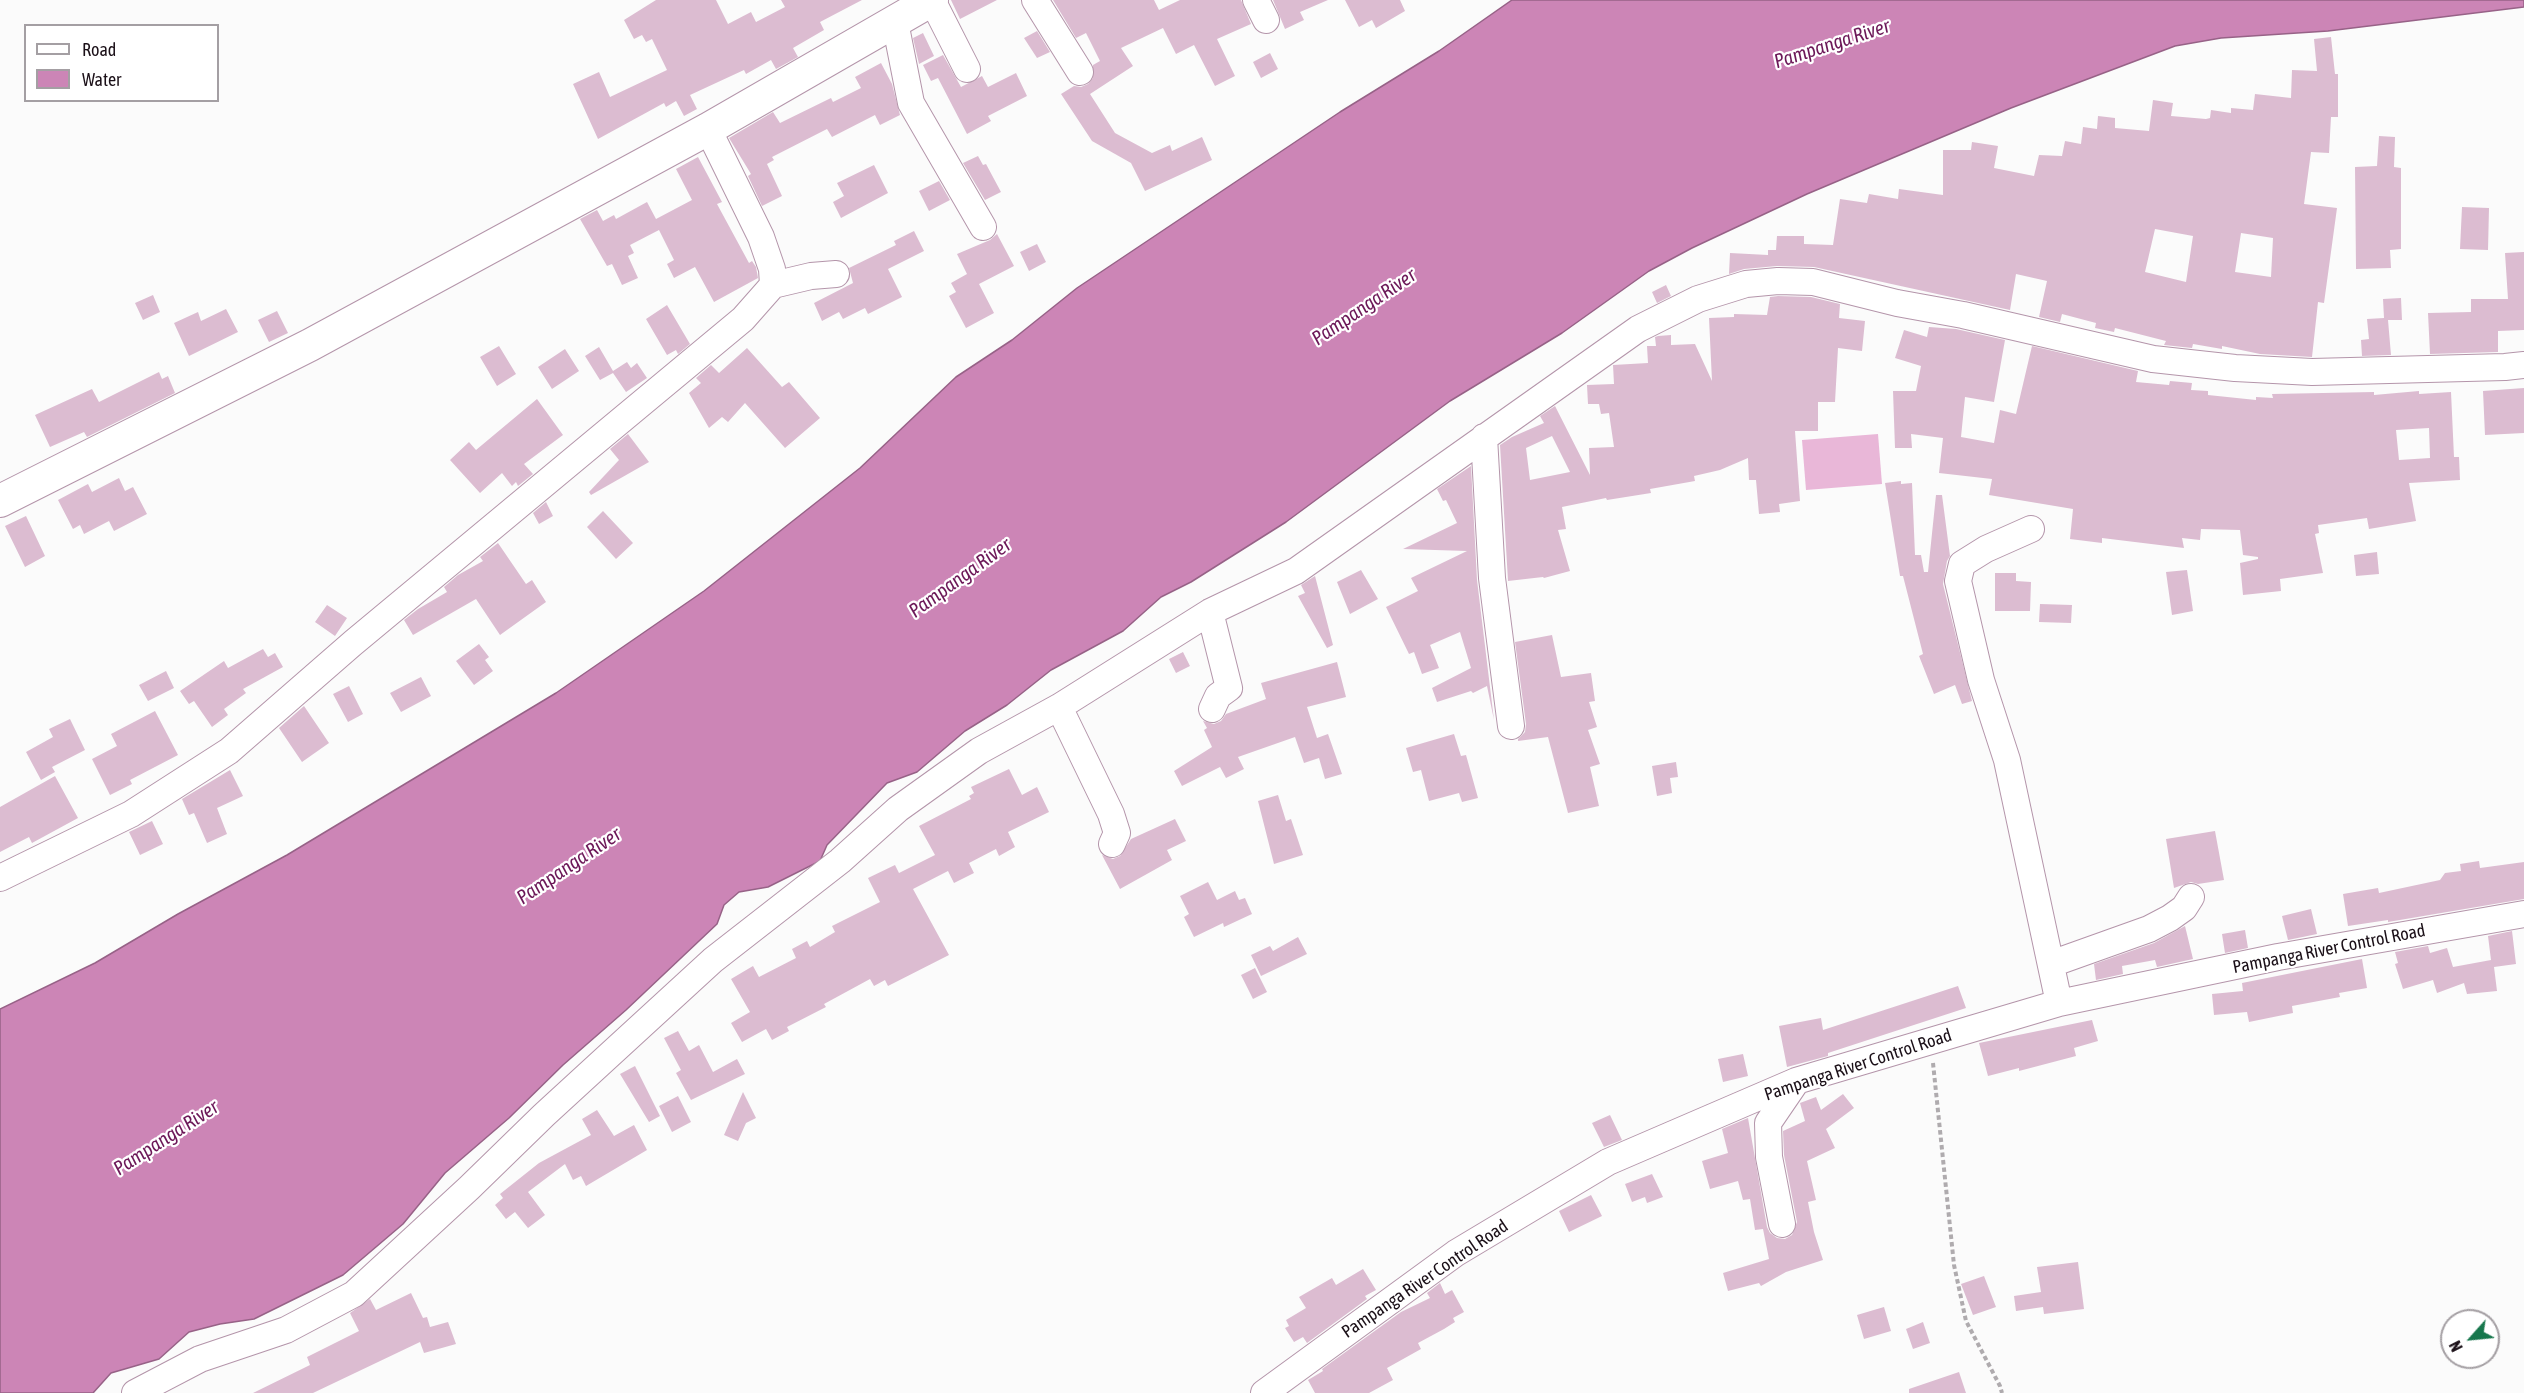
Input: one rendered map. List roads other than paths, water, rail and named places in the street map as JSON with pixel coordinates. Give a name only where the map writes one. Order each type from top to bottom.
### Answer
[{"type":"main road","points":[[0,501],[310,345],[708,129],[932,0]]},
{"type":"street","points":[[932,0],[967,69]]},
{"type":"street","points":[[1035,0],[1080,72]]},
{"type":"street","points":[[895,22],[911,103],[983,227]]},
{"type":"street","points":[[708,129],[761,237],[772,269],[773,285]]},
{"type":"street","points":[[0,878],[131,814],[229,751],[353,643],[743,319],[773,285],[811,276],[836,274]]},
{"type":"street","points":[[135,1393],[200,1359],[286,1330],[354,1294],[713,960],[840,861],[898,809],[980,751],[1059,707],[1210,612],[1296,571],[1638,329],[1698,299],[1746,284],[1778,281],[1813,282],[1897,303],[1963,315],[2165,361],[2312,372],[2505,368],[2524,365]]},
{"type":"street","points":[[1484,437],[1492,578],[1511,726]]},
{"type":"street","points":[[2031,529],[1986,549],[1962,564],[1958,580],[1981,680],[2007,760],[2059,1003]]},
{"type":"street","points":[[1210,612],[1229,688],[1218,696],[1212,709]]},
{"type":"street","points":[[1059,707],[1111,814],[1117,833],[1112,844]]},
{"type":"street","points":[[2051,964],[2149,929],[2184,908],[2191,897]]},
{"type":"street","name":"Pampanga River Control Road","points":[[1264,1393],[1456,1253],[1608,1162],[1796,1082],[2059,1003],[2278,957],[2524,914]]},
{"type":"street","points":[[1782,1224],[1769,1157],[1768,1123],[1796,1082]]},
{"type":"water","name":"Pampanga River","points":[[1512,0],[2524,0],[2524,7],[2328,31],[2221,38],[2175,46],[2011,108],[1807,194],[1692,248],[1649,271],[1562,333],[1450,401],[1286,522],[1191,582],[1161,597],[1123,631],[1051,670],[1007,705],[965,731],[917,772],[887,783],[827,845],[820,861],[768,887],[739,892],[724,905],[717,924],[626,1010],[563,1065],[509,1118],[445,1173],[403,1224],[343,1275],[254,1319],[189,1332],[159,1359],[111,1373],[93,1393],[0,1393],[0,1009],[95,963],[178,914],[287,855],[556,693],[704,591],[860,468],[956,377],[1012,340],[1077,288],[1340,112],[1439,51]]}]
